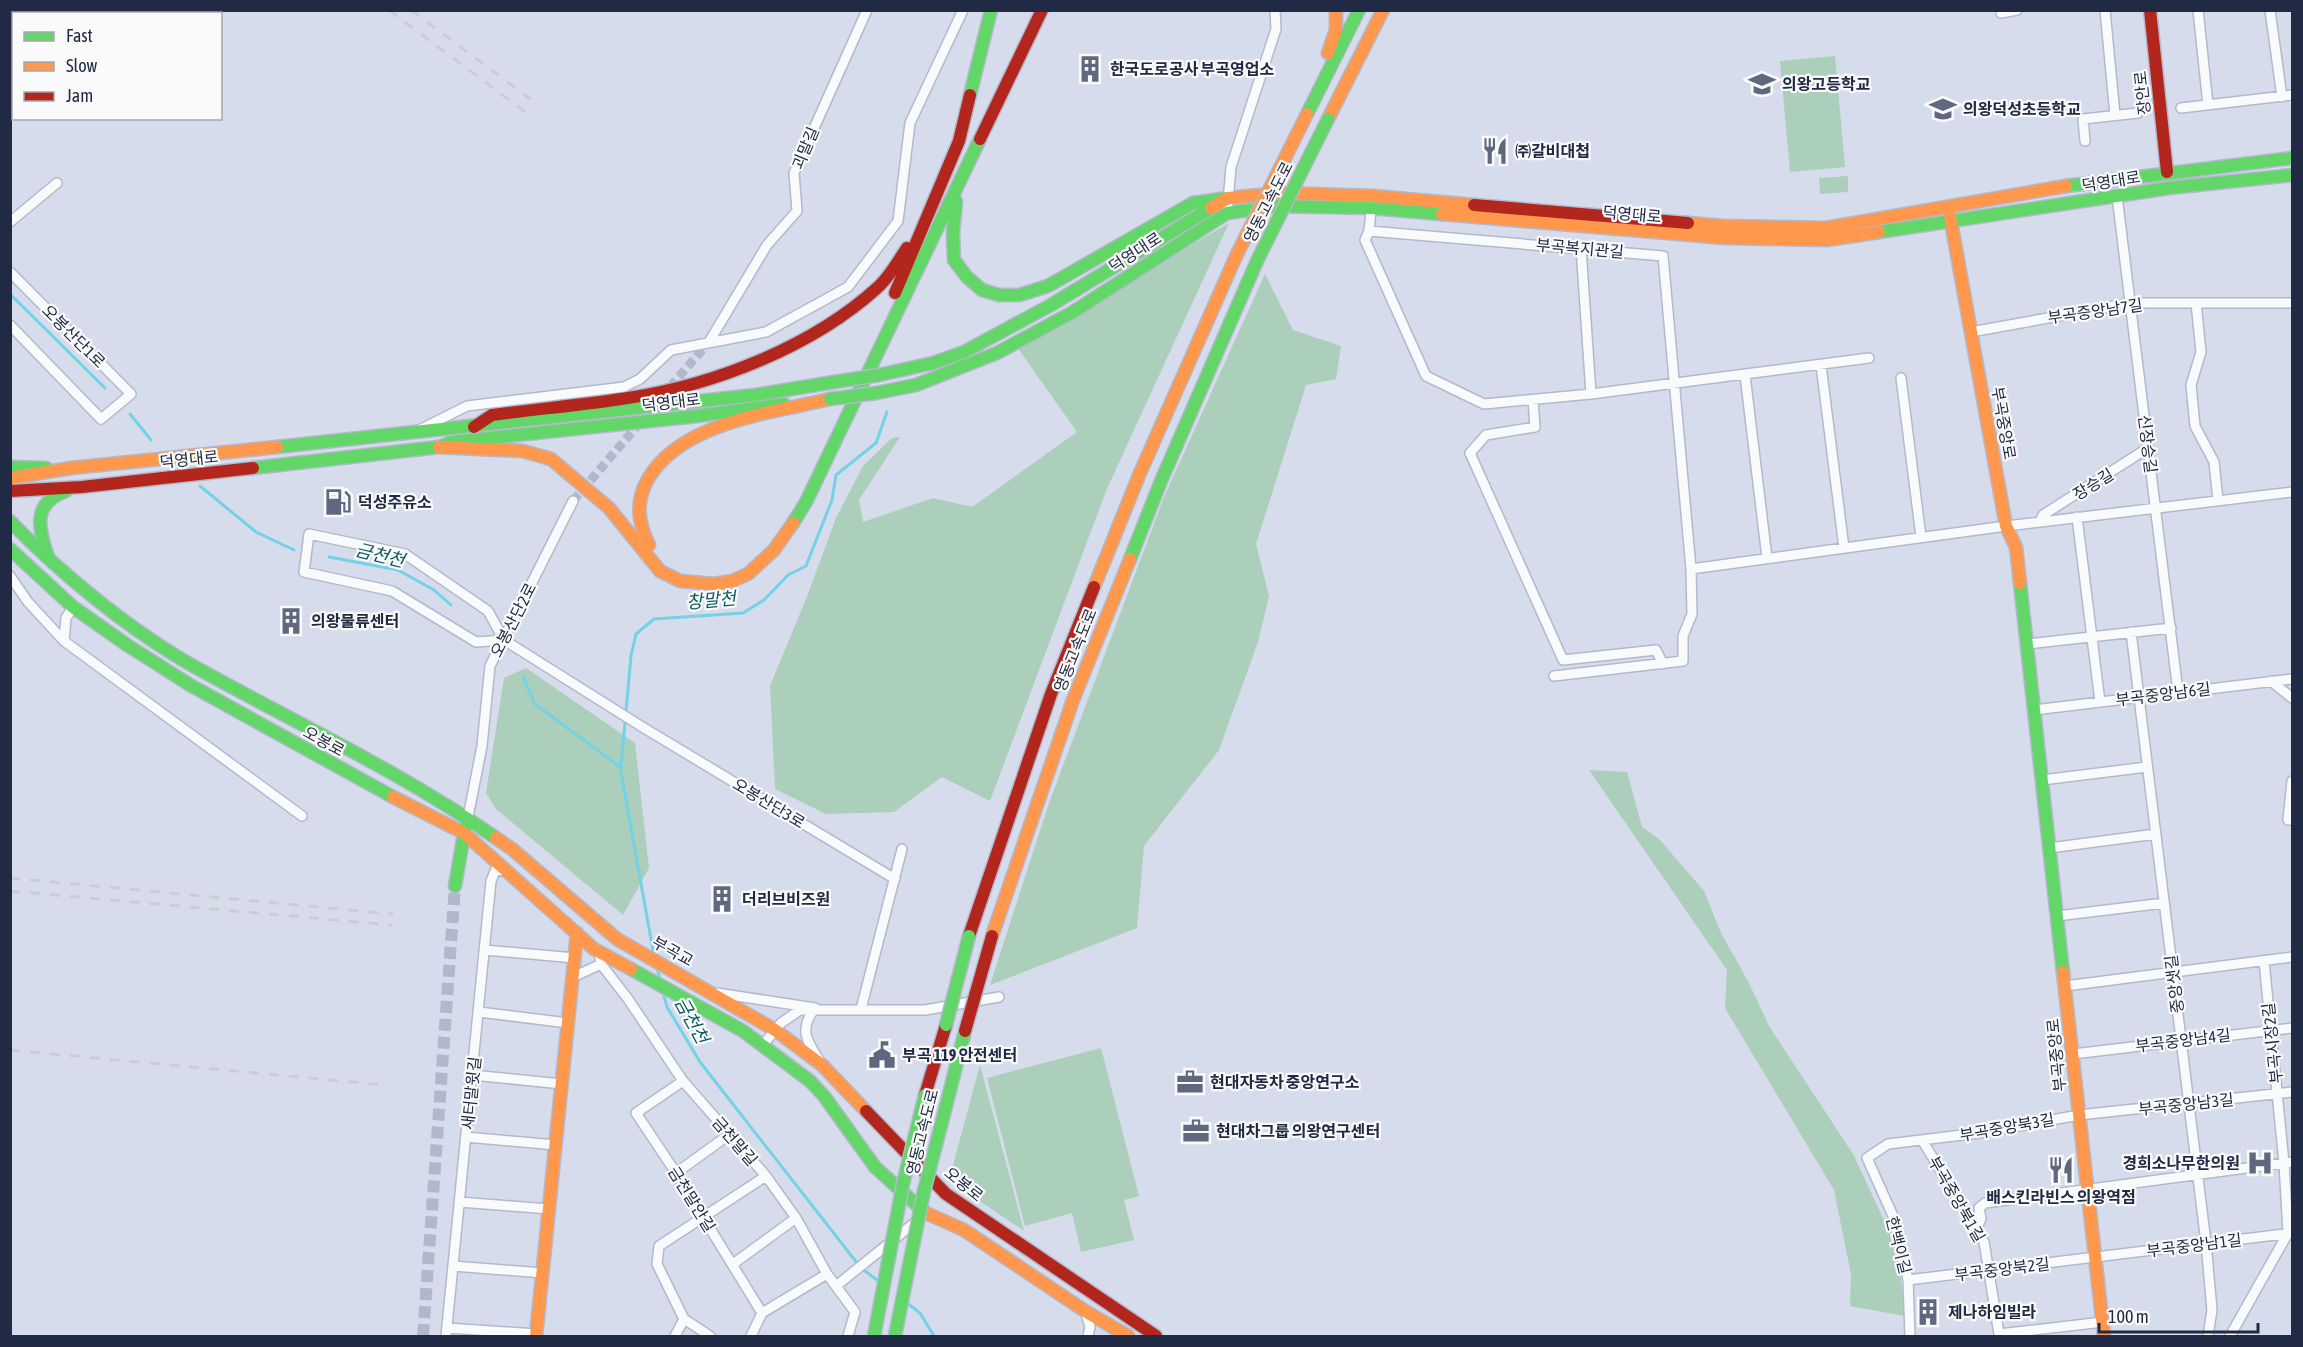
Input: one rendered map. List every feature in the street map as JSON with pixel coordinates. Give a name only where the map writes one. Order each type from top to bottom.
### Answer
[{"type":"main road","points":[[830,399],[730,424],[702,434],[671,451],[652,471],[642,488],[638,510],[640,528],[650,547],[664,565],[682,574],[708,577],[732,573],[756,560],[775,537],[797,499],[891,303],[959,141],[991,10]]},
{"type":"main road","points":[[440,447],[518,451],[549,458],[610,508],[630,531],[643,553],[662,573],[681,581],[707,586],[735,582],[763,564],[782,542],[806,502],[1042,10]]},
{"type":"main road","points":[[1307,114],[1336,30],[1336,10]]},
{"type":"main road","name":"영동고속도로","points":[[874,1336],[903,1184],[925,1095],[969,936],[1051,694],[1140,473],[1238,254],[1359,10]]},
{"type":"main road","name":"영동고속도로","points":[[895,1336],[924,1191],[965,1031],[992,936],[1073,700],[1161,481],[1257,261],[1383,10]]},
{"type":"main road","name":"장안로","points":[[2150,10],[2167,172]]},
{"type":"main road","name":"덕영대로","points":[[10,491],[82,487],[440,447],[452,442],[697,416],[767,405],[876,393],[916,385],[997,353],[1073,312],[1227,213],[1276,206],[1372,202],[1724,226],[1826,228],[2089,182],[2292,158]]},
{"type":"main road","name":"덕영대로","points":[[10,478],[71,468],[474,427],[755,395],[879,375],[933,363],[964,352],[1051,305],[1228,198],[1281,193],[1726,238],[1827,240],[2117,196],[2292,175]]},
{"type":"main road","points":[[958,189],[953,232],[954,260],[966,277],[982,290],[999,295],[1019,295],[1048,286],[1193,203],[1228,198]]},
{"type":"main road","name":"부곡중앙로","points":[[1949,208],[2006,526],[2016,547],[2104,1336]]},
{"type":"main road","points":[[474,427],[492,415],[593,404],[658,393],[736,370],[834,322],[879,287],[923,225]]},
{"type":"main road","points":[[10,467],[71,468]]},
{"type":"main road","points":[[48,558],[40,529],[42,510],[49,498],[58,492],[82,487]]},
{"type":"main road","name":"오봉로","points":[[10,521],[48,558],[127,623],[194,666],[305,724],[468,817],[512,849],[617,939]]},
{"type":"main road","name":"오봉로","points":[[10,549],[74,607],[127,645],[190,685],[358,779],[464,833],[577,933],[600,958],[620,964],[743,1031],[762,1045]]},
{"type":"main road","points":[[455,886],[468,817]]},
{"type":"main road","points":[[536,1335],[577,933]]},
{"type":"main road","name":"부곡교","points":[[617,939],[711,992]]},
{"type":"main road","name":"오봉로","points":[[711,992],[775,1030],[822,1065],[946,1194],[1156,1336]]},
{"type":"main road","points":[[762,1045],[810,1080],[875,1167],[926,1213],[964,1230],[1119,1335],[1128,1317]]},
{"type":"street","name":"괴말길","points":[[709,342],[767,245],[797,211],[794,173],[867,10]]},
{"type":"street","points":[[416,432],[467,406],[624,387],[640,379],[670,351],[766,332],[848,286],[898,221],[910,123],[963,10]]},
{"type":"street","points":[[1227,213],[1231,166],[1276,29],[1275,10]]},
{"type":"street","points":[[2001,10],[2001,13],[2017,10]]},
{"type":"street","points":[[2105,10],[2115,115]]},
{"type":"street","points":[[2198,10],[2208,105]]},
{"type":"street","points":[[2181,108],[2287,96],[2270,10]]},
{"type":"street","points":[[2085,141],[2083,119],[2138,113]]},
{"type":"street","points":[[10,222],[57,183]]},
{"type":"street","name":"신장승길","points":[[2117,196],[2178,692]]},
{"type":"street","points":[[1372,202],[1369,231],[1365,240],[1426,376],[1484,404],[1675,384],[1869,358]]},
{"type":"street","name":"부곡복지관길","points":[[1369,231],[1664,256],[1675,384]]},
{"type":"street","points":[[1581,248],[1591,394]]},
{"type":"street","name":"오봉산단1로","points":[[10,272],[131,394],[101,419],[10,325]]},
{"type":"street","name":"부곡중앙남7길","points":[[1971,332],[2131,303],[2292,303]]},
{"type":"street","points":[[2196,303],[2201,352],[2191,385],[2195,426],[2214,462],[2218,501]]},
{"type":"street","points":[[1821,365],[1844,548]]},
{"type":"street","points":[[1745,375],[1767,558]]},
{"type":"street","points":[[1901,378],[1921,537]]},
{"type":"street","points":[[1554,676],[1683,661],[1683,636],[1692,614],[1675,384]]},
{"type":"street","points":[[1533,400],[1535,427],[1486,435],[1470,453],[1563,660],[1656,650],[1663,664]]},
{"type":"street","name":"장승길","points":[[2040,522],[2043,515],[2148,448]]},
{"type":"street","name":"장승길","points":[[2006,526],[2292,492]]},
{"type":"street","name":"오봉산단2로","points":[[468,817],[482,746],[490,666],[573,501]]},
{"type":"street","points":[[2077,517],[2100,702]]},
{"type":"street","points":[[1690,569],[2006,526]]},
{"type":"street","points":[[309,534],[405,554],[488,611],[504,640],[476,642],[392,591],[304,572],[309,534]]},
{"type":"street","points":[[10,576],[28,602],[64,641],[302,816]]},
{"type":"street","points":[[64,641],[66,618],[74,607]]},
{"type":"street","points":[[2027,644],[2170,628]]},
{"type":"street","name":"중앙샛길","points":[[2131,632],[2206,1244],[2212,1310],[2208,1336]]},
{"type":"street","name":"오봉산단3로","points":[[504,640],[608,706],[895,879]]},
{"type":"street","name":"부곡중앙남6길","points":[[2034,710],[2292,679]]},
{"type":"street","points":[[2271,681],[2292,698]]},
{"type":"street","points":[[2042,780],[2147,767]]},
{"type":"street","points":[[2292,781],[2288,820],[2292,819]]},
{"type":"street","points":[[2049,848],[2156,834]]},
{"type":"street","points":[[861,1009],[902,849]]},
{"type":"street","name":"새터말윗길","points":[[447,1332],[491,881],[496,869],[502,869],[512,875]]},
{"type":"street","points":[[2057,916],[2164,903]]},
{"type":"street","points":[[485,950],[575,958]]},
{"type":"street","points":[[2065,986],[2292,957]]},
{"type":"street","points":[[573,977],[600,958]]},
{"type":"street","name":"금천말길","points":[[600,958],[683,1081],[766,1176],[796,1218],[827,1274],[855,1312],[848,1336]]},
{"type":"street","name":"부곡시장2길","points":[[2264,961],[2277,1094],[2288,1163],[2290,1233]]},
{"type":"street","points":[[711,992],[815,1008],[861,1009],[926,1010],[999,997]]},
{"type":"street","points":[[762,1045],[791,1015],[800,1010],[815,1008]]},
{"type":"street","points":[[815,1008],[808,1017],[806,1035],[807,1041],[822,1065]]},
{"type":"street","points":[[479,1012],[568,1023]]},
{"type":"street","name":"부곡중앙남4길","points":[[2073,1054],[2292,1028]]},
{"type":"street","points":[[472,1075],[562,1084]]},
{"type":"street","name":"금천말안길","points":[[683,1081],[636,1113],[676,1173],[762,1313]]},
{"type":"street","name":"부곡중앙남3길","points":[[2079,1115],[2292,1092]]},
{"type":"street","name":"부곡중앙북3길","points":[[1867,1158],[1888,1144],[1979,1133],[2079,1115]]},
{"type":"street","points":[[676,1173],[730,1134]]},
{"type":"street","points":[[466,1137],[556,1145]]},
{"type":"street","name":"부곡중앙북1길","points":[[1922,1140],[1984,1242],[1999,1334],[2103,1322]]},
{"type":"street","name":"한백이길","points":[[1867,1158],[1893,1216],[1908,1280],[1910,1336]]},
{"type":"street","points":[[1976,1230],[1981,1219],[1978,1208],[1985,1203],[2288,1163]]},
{"type":"street","points":[[710,1336],[684,1319],[657,1264],[659,1246],[766,1176]]},
{"type":"street","points":[[460,1202],[549,1209]]},
{"type":"street","points":[[836,1286],[926,1213]]},
{"type":"street","points":[[733,1264],[796,1218]]},
{"type":"street","points":[[2230,1336],[2290,1233]]},
{"type":"street","name":"부곡중앙남1길","points":[[2096,1257],[2290,1233]]},
{"type":"street","name":"부곡중앙북2길","points":[[1908,1280],[2096,1257]]},
{"type":"street","points":[[453,1266],[543,1273]]},
{"type":"street","points":[[751,1336],[762,1313],[827,1274]]},
{"type":"street","points":[[1085,1311],[1090,1327],[1088,1336]]},
{"type":"street","points":[[675,1336],[684,1319]]},
{"type":"street","points":[[447,1332],[536,1335]]},
{"type":"green space","points":[[1835,56],[1845,167],[1790,172],[1780,61]]},
{"type":"green space","points":[[1848,176],[1848,192],[1820,194],[1819,178]]},
{"type":"green space","points":[[1229,223],[1106,491],[990,801],[942,777],[894,812],[826,814],[775,789],[770,686],[836,518],[863,466],[892,438],[900,437],[859,500],[863,522],[933,498],[972,507],[1077,432],[1017,347]]},
{"type":"green space","points":[[1265,274],[1293,330],[1341,346],[1336,379],[1306,385],[1256,544],[1269,596],[1258,642],[1219,750],[1144,846],[1137,928],[990,985],[1049,803],[1164,497]]},
{"type":"green space","points":[[526,668],[635,743],[649,868],[623,915],[496,809],[486,793],[504,678]]},
{"type":"green space","points":[[1589,770],[1627,772],[1642,827],[1659,839],[1704,891],[1721,933],[1749,983],[1769,1026],[1853,1154],[1889,1231],[1901,1279],[1905,1316],[1850,1306],[1851,1274],[1834,1190],[1725,1008],[1727,970]]},
{"type":"green space","points":[[1101,1048],[1139,1196],[1124,1200],[1134,1240],[1081,1252],[1072,1213],[1025,1226],[987,1078]]},
{"type":"green space","points":[[980,1065],[1024,1231],[949,1180]]},
{"type":"waterway","name":"금천천","points":[[10,294],[105,388]]},
{"type":"waterway","name":"창말천","points":[[621,766],[631,656],[636,634],[654,619],[743,613],[764,600],[788,575],[806,566],[832,500],[836,475],[876,443],[887,412]]},
{"type":"waterway","name":"금천천","points":[[130,414],[151,440]]},
{"type":"waterway","name":"금천천","points":[[200,486],[256,532],[294,550]]},
{"type":"waterway","name":"금천천","points":[[329,557],[398,570],[434,590],[451,605]]},
{"type":"waterway","name":"금천천","points":[[523,677],[535,704],[620,767],[654,956]]},
{"type":"waterway","name":"금천천","points":[[656,965],[660,979]]},
{"type":"waterway","name":"금천천","points":[[663,992],[667,1007],[700,1062],[861,1268],[877,1280]]},
{"type":"waterway","name":"금천천","points":[[907,1303],[920,1313],[934,1336]]},
{"type":"tunnel","points":[[670,387],[709,342]]},
{"type":"tunnel","points":[[573,501],[655,405]]},
{"type":"tunnel","points":[[423,1336],[455,886]]},
{"type":"railway","points":[[389,10],[528,114]]},
{"type":"railway","points":[[411,10],[537,104]]},
{"type":"railway","points":[[10,878],[393,914]]},
{"type":"railway","points":[[10,891],[392,925]]},
{"type":"railway","points":[[10,1050],[385,1085]]},
{"type":"traffic: fast","points":[[970,95],[991,10]]},
{"type":"traffic: fast","points":[[1307,114],[1359,10]]},
{"type":"traffic: fast","points":[[1257,261],[1328,119]]},
{"type":"traffic: fast","points":[[793,523],[806,502],[980,139]]},
{"type":"traffic: fast","points":[[2066,186],[2292,158]]},
{"type":"traffic: fast","points":[[1879,232],[2169,188],[2292,175]]},
{"type":"traffic: fast","points":[[956,201],[953,232],[954,260],[967,277],[982,290],[999,295],[1019,295],[1048,286],[1193,203],[1228,198]]},
{"type":"traffic: fast","points":[[876,393],[916,385],[997,353],[1073,312],[1227,213],[1276,206],[1371,208],[1442,214]]},
{"type":"traffic: fast","points":[[879,375],[933,363],[964,352],[1051,305],[1211,208]]},
{"type":"traffic: fast","points":[[1130,559],[1161,481],[1257,261]]},
{"type":"traffic: fast","points":[[834,382],[879,375]]},
{"type":"traffic: fast","points":[[277,447],[755,395],[834,382]]},
{"type":"traffic: fast","points":[[830,399],[876,393]]},
{"type":"traffic: fast","points":[[253,468],[439,447],[452,442],[697,416],[784,404]]},
{"type":"traffic: fast","points":[[10,467],[46,468]]},
{"type":"traffic: fast","points":[[48,557],[40,527],[40,518],[47,502],[66,491]]},
{"type":"traffic: fast","points":[[10,521],[74,581],[122,619],[171,653],[423,791],[496,838]]},
{"type":"traffic: fast","points":[[10,549],[73,607],[127,645],[190,685],[393,797]]},
{"type":"traffic: fast","points":[[2020,583],[2063,972]]},
{"type":"traffic: fast","points":[[455,886],[465,828]]},
{"type":"traffic: fast","points":[[946,1025],[969,936]]},
{"type":"traffic: fast","points":[[631,969],[743,1031],[810,1081],[824,1096],[875,1167],[920,1208]]},
{"type":"traffic: fast","points":[[945,1110],[965,1031]]},
{"type":"traffic: fast","points":[[874,1336],[903,1184],[925,1095]]},
{"type":"traffic: fast","points":[[895,1336],[924,1191],[945,1110]]},
{"type":"traffic: slow","points":[[1328,53],[1336,30],[1336,10]]},
{"type":"traffic: slow","points":[[1328,119],[1383,10]]},
{"type":"traffic: slow","points":[[1237,254],[1307,114]]},
{"type":"traffic: slow","points":[[1688,223],[1826,228],[2066,186]]},
{"type":"traffic: slow","points":[[1211,208],[1228,198],[1281,193],[1373,196],[1474,205]]},
{"type":"traffic: slow","points":[[1442,214],[1726,238],[1827,240],[1879,232]]},
{"type":"traffic: slow","points":[[1950,216],[2006,526],[2016,547],[2020,583]]},
{"type":"traffic: slow","points":[[1094,587],[1140,473],[1237,254]]},
{"type":"traffic: slow","points":[[649,545],[640,520],[641,496],[648,479],[663,460],[682,444],[705,432],[755,415],[830,399]]},
{"type":"traffic: slow","points":[[10,478],[71,468],[277,447]]},
{"type":"traffic: slow","points":[[439,447],[523,451],[551,459],[609,508],[660,571],[680,581],[714,584],[732,581],[748,574],[774,550],[793,523]]},
{"type":"traffic: slow","points":[[992,936],[1073,700],[1130,559]]},
{"type":"traffic: slow","points":[[393,797],[464,833],[594,949],[631,969]]},
{"type":"traffic: slow","points":[[496,838],[512,849],[617,939],[775,1030],[822,1065],[866,1111]]},
{"type":"traffic: slow","points":[[536,1336],[577,933]]},
{"type":"traffic: slow","points":[[2063,972],[2104,1336]]},
{"type":"traffic: slow","points":[[920,1208],[964,1230],[1085,1311],[1128,1336]]},
{"type":"traffic: jam","points":[[980,139],[1042,10]]},
{"type":"traffic: jam","points":[[2150,10],[2167,172]]},
{"type":"traffic: jam","points":[[895,293],[959,141],[970,95]]},
{"type":"traffic: jam","points":[[1474,205],[1688,223]]},
{"type":"traffic: jam","points":[[474,427],[492,415],[661,392],[694,384],[760,360],[823,328],[851,309],[881,284],[907,248]]},
{"type":"traffic: jam","points":[[10,491],[82,487],[253,468]]},
{"type":"traffic: jam","points":[[969,936],[1051,694],[1094,587]]},
{"type":"traffic: jam","points":[[965,1031],[992,936]]},
{"type":"traffic: jam","points":[[925,1095],[946,1025]]},
{"type":"traffic: jam","points":[[866,1111],[946,1194],[1156,1336]]},
{"type":"place","name":"한국도로공사 부곡영업소","points":[[1090,69]]},
{"type":"place","name":"의왕고등학교","points":[[1762,84]]},
{"type":"place","name":"의왕덕성초등학교","points":[[1943,109]]},
{"type":"place","name":"㈜갈비대첩","points":[[1495,151]]},
{"type":"place","name":"덕성주유소","points":[[338,502]]},
{"type":"place","name":"의왕물류센터","points":[[291,621]]},
{"type":"place","name":"더리브비즈원","points":[[722,899]]},
{"type":"place","name":"부곡 119 안전센터","points":[[882,1055]]},
{"type":"place","name":"현대자동차 중앙연구소","points":[[1190,1082]]},
{"type":"place","name":"현대차그룹 의왕연구센터","points":[[1196,1131]]},
{"type":"place","name":"경희소나무한의원","points":[[2260,1163]]},
{"type":"place","name":"배스킨라빈스 의왕역점","points":[[2061,1170]]},
{"type":"place","name":"제나하임빌라","points":[[1928,1312]]}]
